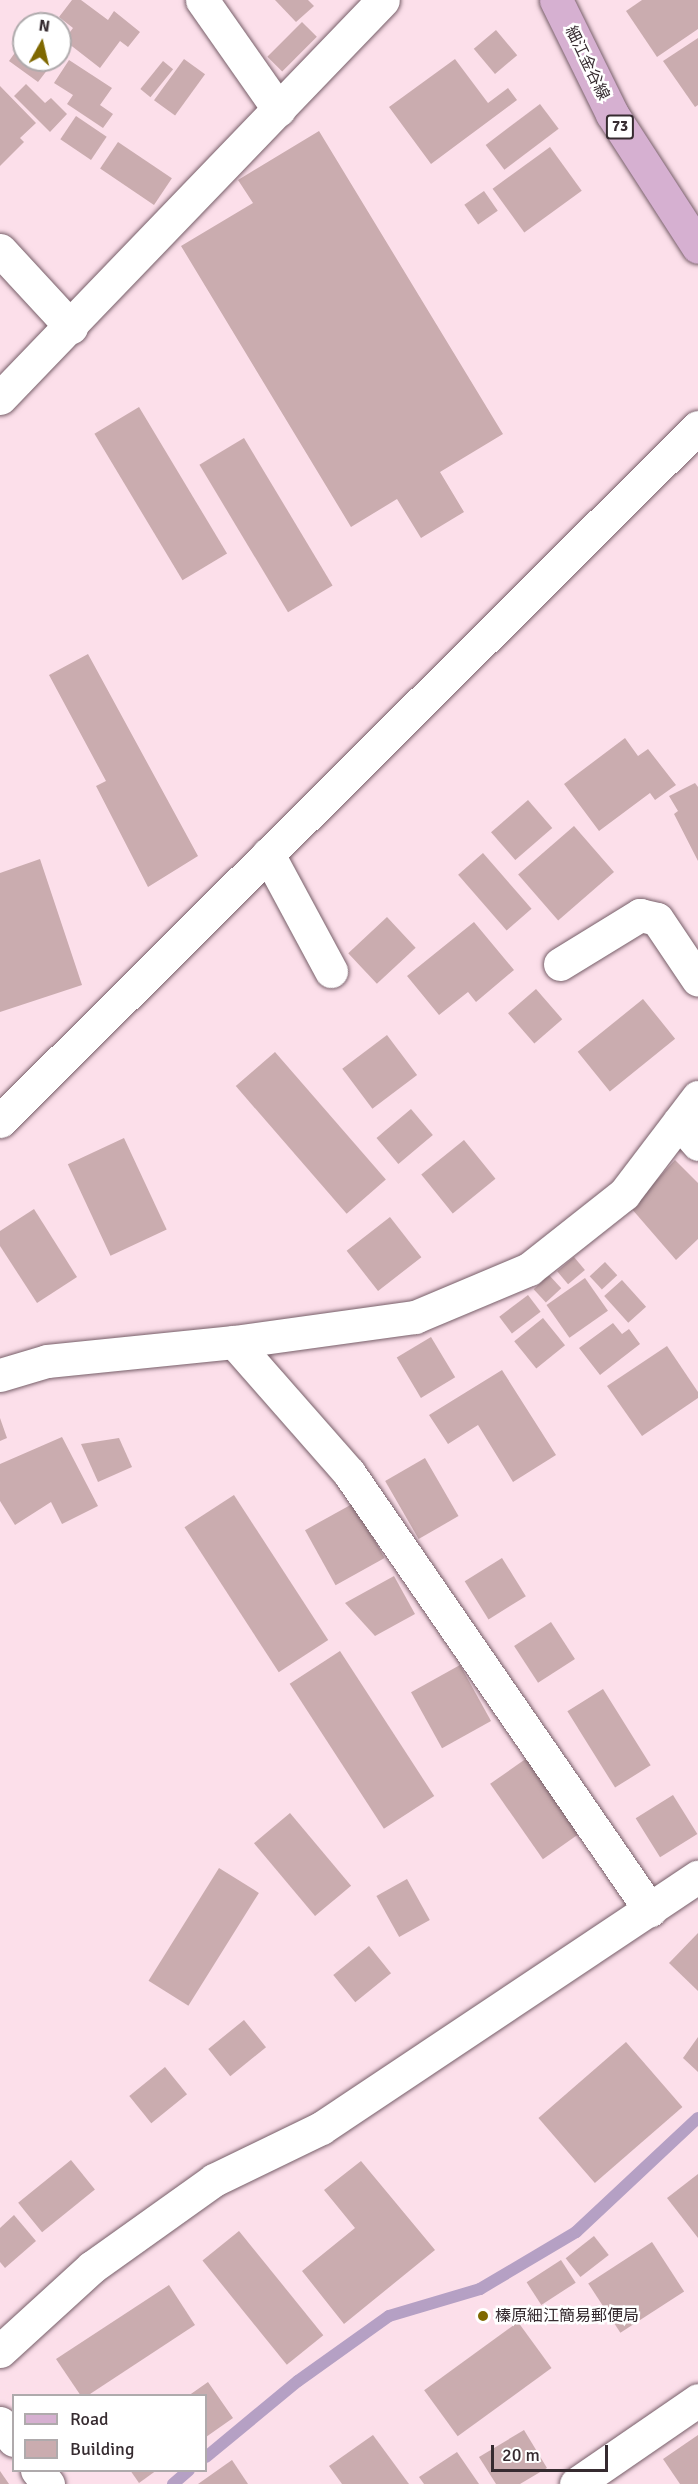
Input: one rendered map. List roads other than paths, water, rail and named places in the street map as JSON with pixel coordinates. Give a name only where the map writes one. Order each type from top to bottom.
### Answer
[{"type":"main road","name":"細江金谷線","points":[[556,0],[612,114],[698,247]]},
{"type":"street","points":[[202,0],[279,110]]},
{"type":"street","points":[[0,398],[71,327],[383,0]]},
{"type":"street","points":[[0,250],[71,327]]},
{"type":"street","points":[[0,1121],[698,427]]},
{"type":"street","points":[[268,854],[331,971]]},
{"type":"street","points":[[560,964],[640,915],[657,919],[698,980]]},
{"type":"street","points":[[0,1375],[47,1361],[234,1342],[415,1317],[529,1269],[624,1194],[692,1121]]},
{"type":"street","points":[[234,1342],[349,1473],[650,1910]]},
{"type":"street","points":[[0,2351],[92,2267],[214,2180],[321,2128],[698,1877]]},
{"type":"street","points":[[576,2484],[698,2400]]},
{"type":"street","points":[[0,2423],[12,2438]]},
{"type":"street","points":[[39,2472],[48,2484]]},
{"type":"waterway","points":[[207,2456],[298,2381],[389,2316],[480,2289],[576,2232],[698,2118]]},
{"type":"waterway","points":[[173,2484],[187,2472]]},
{"type":"place","name":"榛原細江簡易郵便局","points":[[483,2316]]}]
